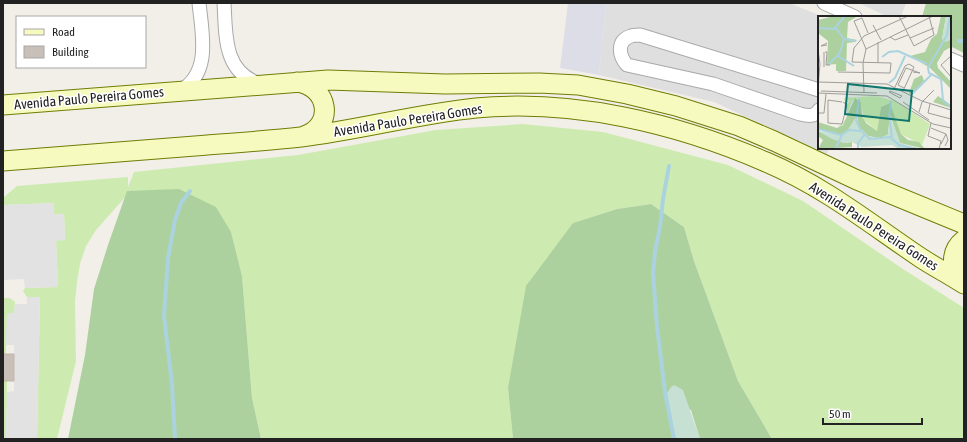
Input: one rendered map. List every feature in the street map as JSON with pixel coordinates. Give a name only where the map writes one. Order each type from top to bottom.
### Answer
[{"type":"main road","name":"Avenida Paulo Pereira Gomes","points":[[3,105],[328,80],[465,85],[539,82],[578,86],[627,94],[698,112],[738,126],[774,141],[857,180],[964,224]]},
{"type":"main road","points":[[294,82],[306,84],[314,88],[322,98],[324,106],[324,115],[321,123],[312,133],[300,137]]},
{"type":"main road","name":"Avenida Paulo Pereira Gomes","points":[[3,161],[300,137],[439,113],[504,106],[534,106],[566,109],[633,120],[696,135],[744,153],[788,172],[844,204],[922,259],[964,284]]},
{"type":"main road","points":[[964,240],[955,252],[953,265],[954,271],[964,284]]},
{"type":"street","points":[[180,91],[191,83],[199,70],[202,60],[203,45],[199,3]]},
{"type":"street","points":[[224,3],[228,45],[231,59],[236,68],[244,76],[262,84]]},
{"type":"street","points":[[826,3],[852,16]]},
{"type":"street","points":[[818,90],[640,35],[629,36],[622,43],[620,53],[622,59],[627,65],[712,84],[800,114],[810,116],[818,112]]},
{"type":"street","points":[[951,59],[964,65]]},
{"type":"shaded area","points":[[568,3],[606,3],[599,75],[560,68]]},
{"type":"shaded area","points":[[606,3],[789,3],[822,16],[818,16],[818,149],[829,149],[827,154],[714,102],[599,75]]},
{"type":"shaded area","points":[[859,3],[906,3],[901,16],[886,16]]},
{"type":"shaded area","points":[[54,203],[54,214],[64,214],[65,240],[56,241],[58,287],[25,288],[24,279],[3,280],[3,205]]},
{"type":"shaded area","points":[[27,297],[40,297],[37,439],[6,439],[7,392],[14,391],[14,345],[6,345],[7,313],[14,313],[15,304],[27,304]]},
{"type":"green space","points":[[926,3],[964,3],[964,53],[951,46],[951,16],[922,16]]},
{"type":"green space","points":[[523,124],[603,132],[728,165],[803,201],[903,269],[964,308],[964,439],[772,439],[738,381],[694,261],[684,227],[651,204],[617,209],[573,223],[508,388],[513,439],[261,439],[252,398],[242,276],[231,232],[128,194],[96,230],[86,246],[80,264],[75,301],[76,361],[57,439],[37,439],[40,297],[27,297],[23,291],[25,288],[58,287],[56,240],[65,240],[64,214],[54,214],[54,203],[3,205],[3,198],[17,186],[128,177],[128,187],[134,172],[298,155],[436,130]]},
{"type":"green space","points":[[179,189],[216,207],[231,232],[242,276],[252,398],[261,439],[68,439],[85,355],[94,289],[127,191]]},
{"type":"green space","points":[[651,204],[684,227],[694,261],[738,381],[772,439],[700,439],[691,410],[667,405],[674,439],[513,439],[508,388],[526,286],[573,223],[617,209]]},
{"type":"green space","points":[[3,298],[10,298],[15,302],[14,313],[7,313],[6,354],[3,354]]},
{"type":"green space","points":[[3,381],[7,381],[6,439],[3,439]]},
{"type":"green space","points":[[674,385],[683,390],[700,439],[674,439],[666,395]]},
{"type":"building","points":[[3,354],[14,354],[14,381],[3,381]]},
{"type":"waterway","points":[[959,41],[964,41]]},
{"type":"waterway","points":[[669,166],[655,251],[653,274],[657,326],[665,392],[674,439]]},
{"type":"waterway","points":[[175,439],[172,384],[164,316],[168,258],[175,220],[181,203],[190,191]]}]
